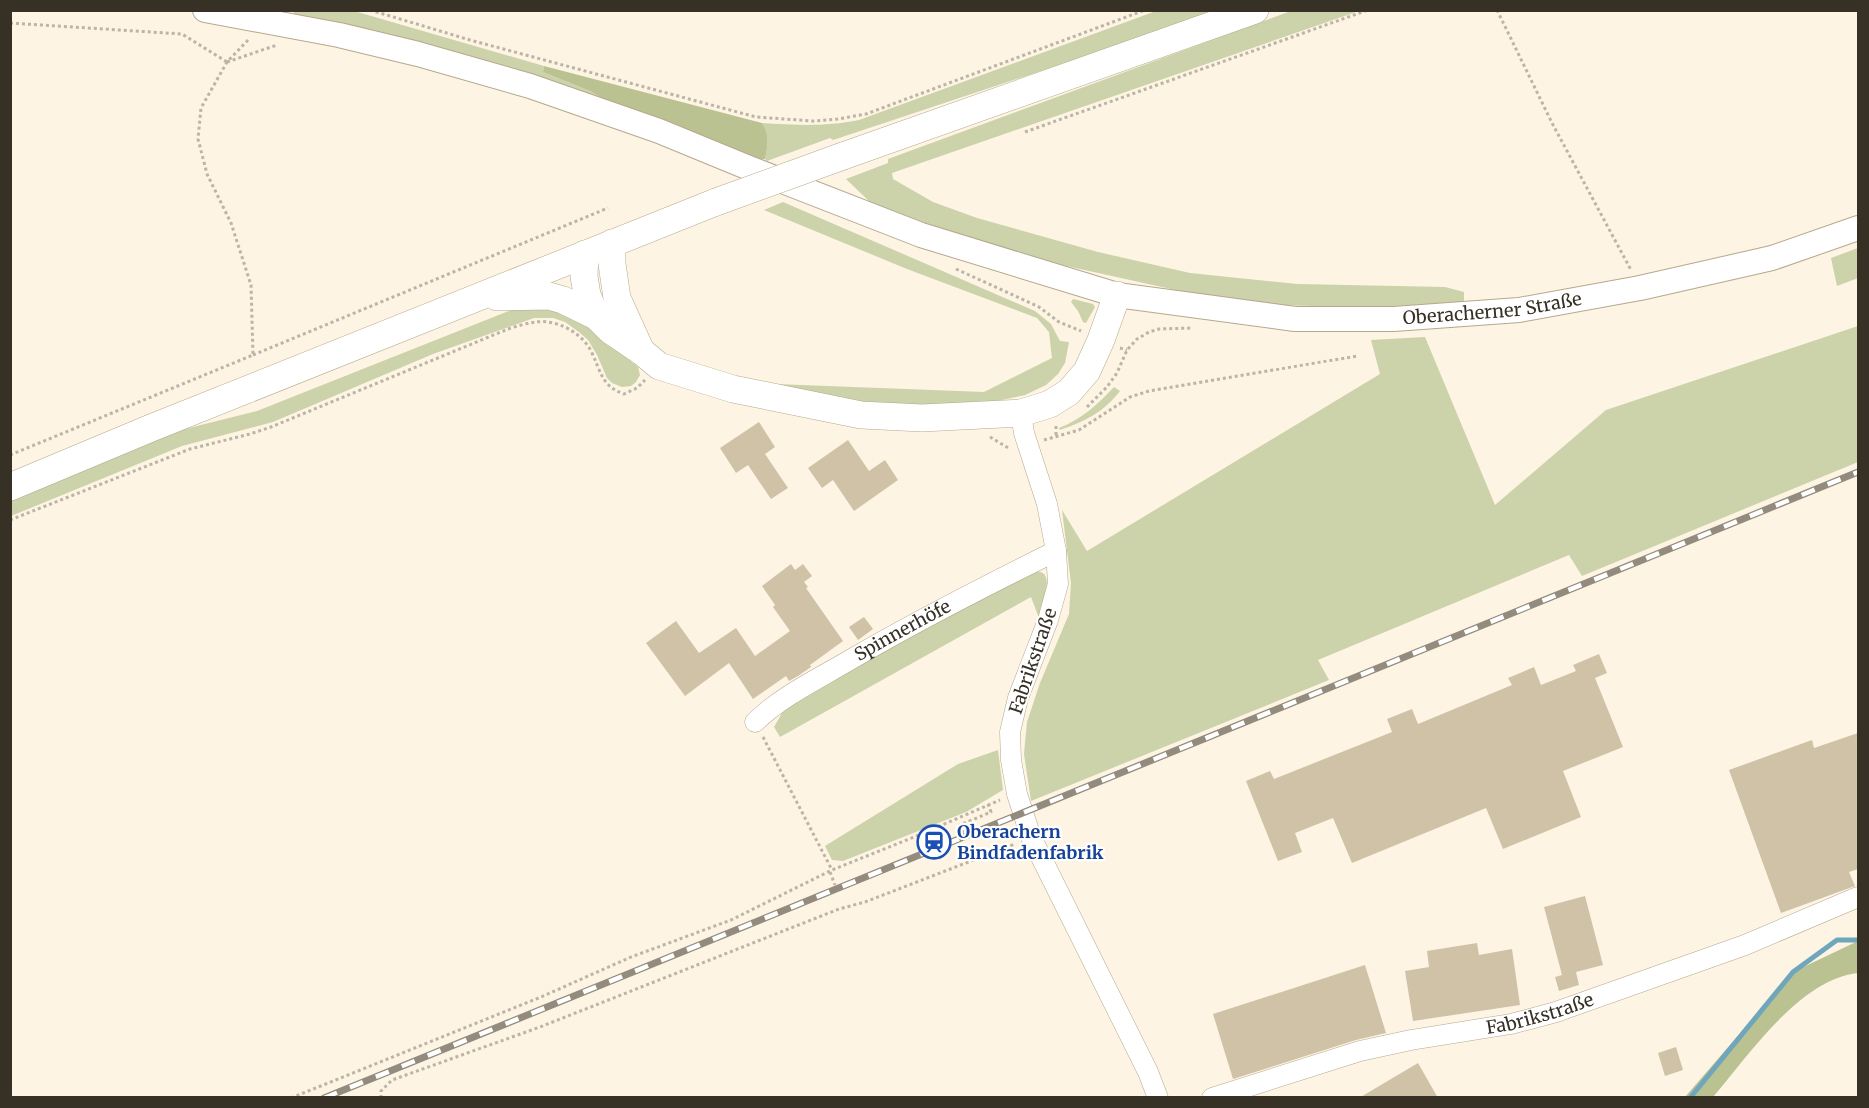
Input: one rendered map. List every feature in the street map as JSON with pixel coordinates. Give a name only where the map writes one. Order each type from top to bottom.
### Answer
[{"type":"main road","points":[[10,487],[151,428],[716,202],[1255,10]]},
{"type":"main road","points":[[612,243],[612,264],[617,298],[650,358]]},
{"type":"main road","points":[[585,254],[586,295],[596,316]]},
{"type":"main road","points":[[481,297],[549,296],[564,300],[596,316],[610,330],[650,358],[734,389],[861,415],[922,418],[1021,413],[1050,404],[1070,392],[1087,371],[1117,295]]},
{"type":"street","name":"Oberacherner Straße","points":[[205,10],[339,35],[418,54],[530,86],[659,131],[921,235],[1117,295],[1295,319],[1394,319],[1519,310],[1640,288],[1772,258],[1858,228]]},
{"type":"street","name":"Fabrikstraße","points":[[1021,413],[1027,445],[1047,504],[1056,552],[1058,584],[1048,620],[1018,698],[1010,732],[1011,760],[1017,794],[1031,837],[1148,1072],[1158,1098]]},
{"type":"street","name":"Spinnerhöfe","points":[[755,722],[766,711],[792,694],[861,654],[986,585],[1056,552]]},
{"type":"street","name":"Fabrikstraße","points":[[1212,1098],[1360,1052],[1411,1040],[1511,1024],[1556,1012],[1745,945],[1858,897]]},
{"type":"path","points":[[370,10],[470,40],[756,117],[813,121],[866,114],[1145,10]]},
{"type":"path","points":[[1025,132],[1368,10]]},
{"type":"path","points":[[1497,10],[1552,123],[1640,288]]},
{"type":"path","points":[[253,355],[251,285],[231,223],[207,174],[198,139],[201,108],[227,62],[266,21]]},
{"type":"path","points":[[10,23],[182,34],[227,62]]},
{"type":"path","points":[[227,62],[281,43]]},
{"type":"path","points":[[10,454],[608,208]]},
{"type":"path","points":[[946,265],[1039,307],[1059,322],[1127,351]]},
{"type":"path","points":[[10,520],[190,448],[271,427],[508,329],[538,321],[555,323],[576,333],[590,349],[602,378],[612,390],[624,394],[637,388],[650,358]]},
{"type":"path","points":[[1056,436],[1079,430],[1130,397],[1149,391],[1357,356]]},
{"type":"path","points":[[755,722],[831,871],[835,885]]},
{"type":"path","points":[[291,1098],[541,997],[631,957],[731,920],[831,871],[919,836],[988,804],[1017,794]]},
{"type":"path","points":[[963,833],[960,825],[991,812],[988,804]]},
{"type":"path","points":[[381,1098],[381,1091],[392,1080],[540,1027],[839,909],[865,902],[1031,837]]},
{"type":"green space","points":[[292,11],[354,11],[544,66],[543,72],[592,92],[609,104],[296,15]]},
{"type":"green space","points":[[1156,11],[1221,11],[833,140],[830,138],[767,161],[765,159],[768,140],[762,123],[822,125],[859,120]]},
{"type":"green space","points":[[1291,11],[1359,11],[892,173],[893,179],[933,202],[977,218],[1098,252],[1190,273],[1297,284],[1445,287],[1464,292],[1464,305],[1344,307],[1278,305],[1180,291],[1062,265],[937,230],[870,202],[846,179],[888,163],[888,159]]},
{"type":"green space","points":[[544,66],[762,123],[768,140],[765,159],[754,160],[609,104],[592,92],[543,72]]},
{"type":"green space","points":[[783,202],[1035,311],[1051,324],[1060,341],[1069,342],[1065,363],[1058,374],[1046,385],[1025,395],[993,402],[881,407],[750,383],[984,392],[1052,358],[1049,332],[1037,318],[907,269],[764,210]]},
{"type":"green space","points":[[1858,248],[1858,278],[1837,286],[1831,258]]},
{"type":"green space","points":[[1073,299],[1093,304],[1095,307],[1086,323],[1083,322],[1071,302]]},
{"type":"green space","points":[[566,308],[638,367],[640,375],[636,382],[631,386],[622,387],[612,383],[607,378],[588,340],[579,332],[565,322],[553,318],[534,318],[433,354],[273,422],[182,446],[11,516],[11,500],[181,430],[257,411],[511,310]]},
{"type":"green space","points":[[1858,326],[1858,462],[1582,576],[1569,555],[1318,660],[1329,680],[1031,801],[1024,754],[1027,722],[1040,683],[1069,614],[1071,583],[1062,510],[1087,551],[1380,374],[1371,340],[1425,337],[1495,505],[1606,410]]},
{"type":"green space","points":[[1114,387],[1120,391],[1100,411],[1060,430],[1059,428],[1089,411]]},
{"type":"green space","points":[[1029,572],[1040,572],[1046,579],[1046,592],[1039,618],[1031,597],[780,737],[774,727],[784,705]]},
{"type":"green space","points":[[998,750],[1003,790],[966,812],[843,861],[832,860],[825,846],[958,764]]},
{"type":"green space","points":[[1858,941],[1858,973],[1837,978],[1816,989],[1796,1004],[1759,1041],[1713,1097],[1685,1097],[1793,972]]},
{"type":"building","points":[[759,422],[775,447],[765,454],[788,488],[771,499],[748,465],[736,473],[720,448]]},
{"type":"building","points":[[848,440],[869,471],[885,460],[898,480],[854,511],[833,480],[822,488],[808,468]]},
{"type":"building","points":[[791,564],[795,570],[803,564],[812,576],[804,582],[808,587],[806,588],[843,641],[798,676],[789,681],[786,676],[753,699],[729,663],[685,696],[646,643],[676,621],[699,653],[736,628],[755,656],[790,631],[762,586]]},
{"type":"building","points":[[864,617],[873,629],[858,640],[849,627]]},
{"type":"building","points":[[1599,654],[1607,673],[1595,678],[1623,747],[1563,771],[1581,817],[1503,849],[1486,808],[1352,863],[1333,818],[1295,833],[1302,852],[1278,861],[1246,781],[1270,771],[1274,779],[1392,732],[1387,719],[1412,709],[1418,724],[1512,685],[1508,678],[1534,667],[1541,685],[1576,671],[1573,665]]},
{"type":"building","points":[[1858,733],[1858,869],[1849,872],[1855,886],[1781,913],[1729,770],[1812,740],[1814,748]]},
{"type":"building","points":[[1585,896],[1603,965],[1576,972],[1579,985],[1559,991],[1555,977],[1562,975],[1544,907]]},
{"type":"building","points":[[1477,943],[1479,955],[1512,949],[1520,1005],[1413,1021],[1405,971],[1429,967],[1427,951]]},
{"type":"building","points":[[1365,965],[1386,1033],[1356,1040],[1233,1079],[1213,1014]]},
{"type":"building","points":[[1676,1047],[1683,1070],[1665,1076],[1658,1053]]},
{"type":"building","points":[[1418,1063],[1438,1098],[1359,1098]]},
{"type":"waterway","points":[[1690,1098],[1793,972],[1837,940],[1858,940]]},
{"type":"railway","points":[[324,1098],[1858,472]]},
{"type":"place","name":"Oberachern Bindfadenfabrik","points":[[934,842]]}]
